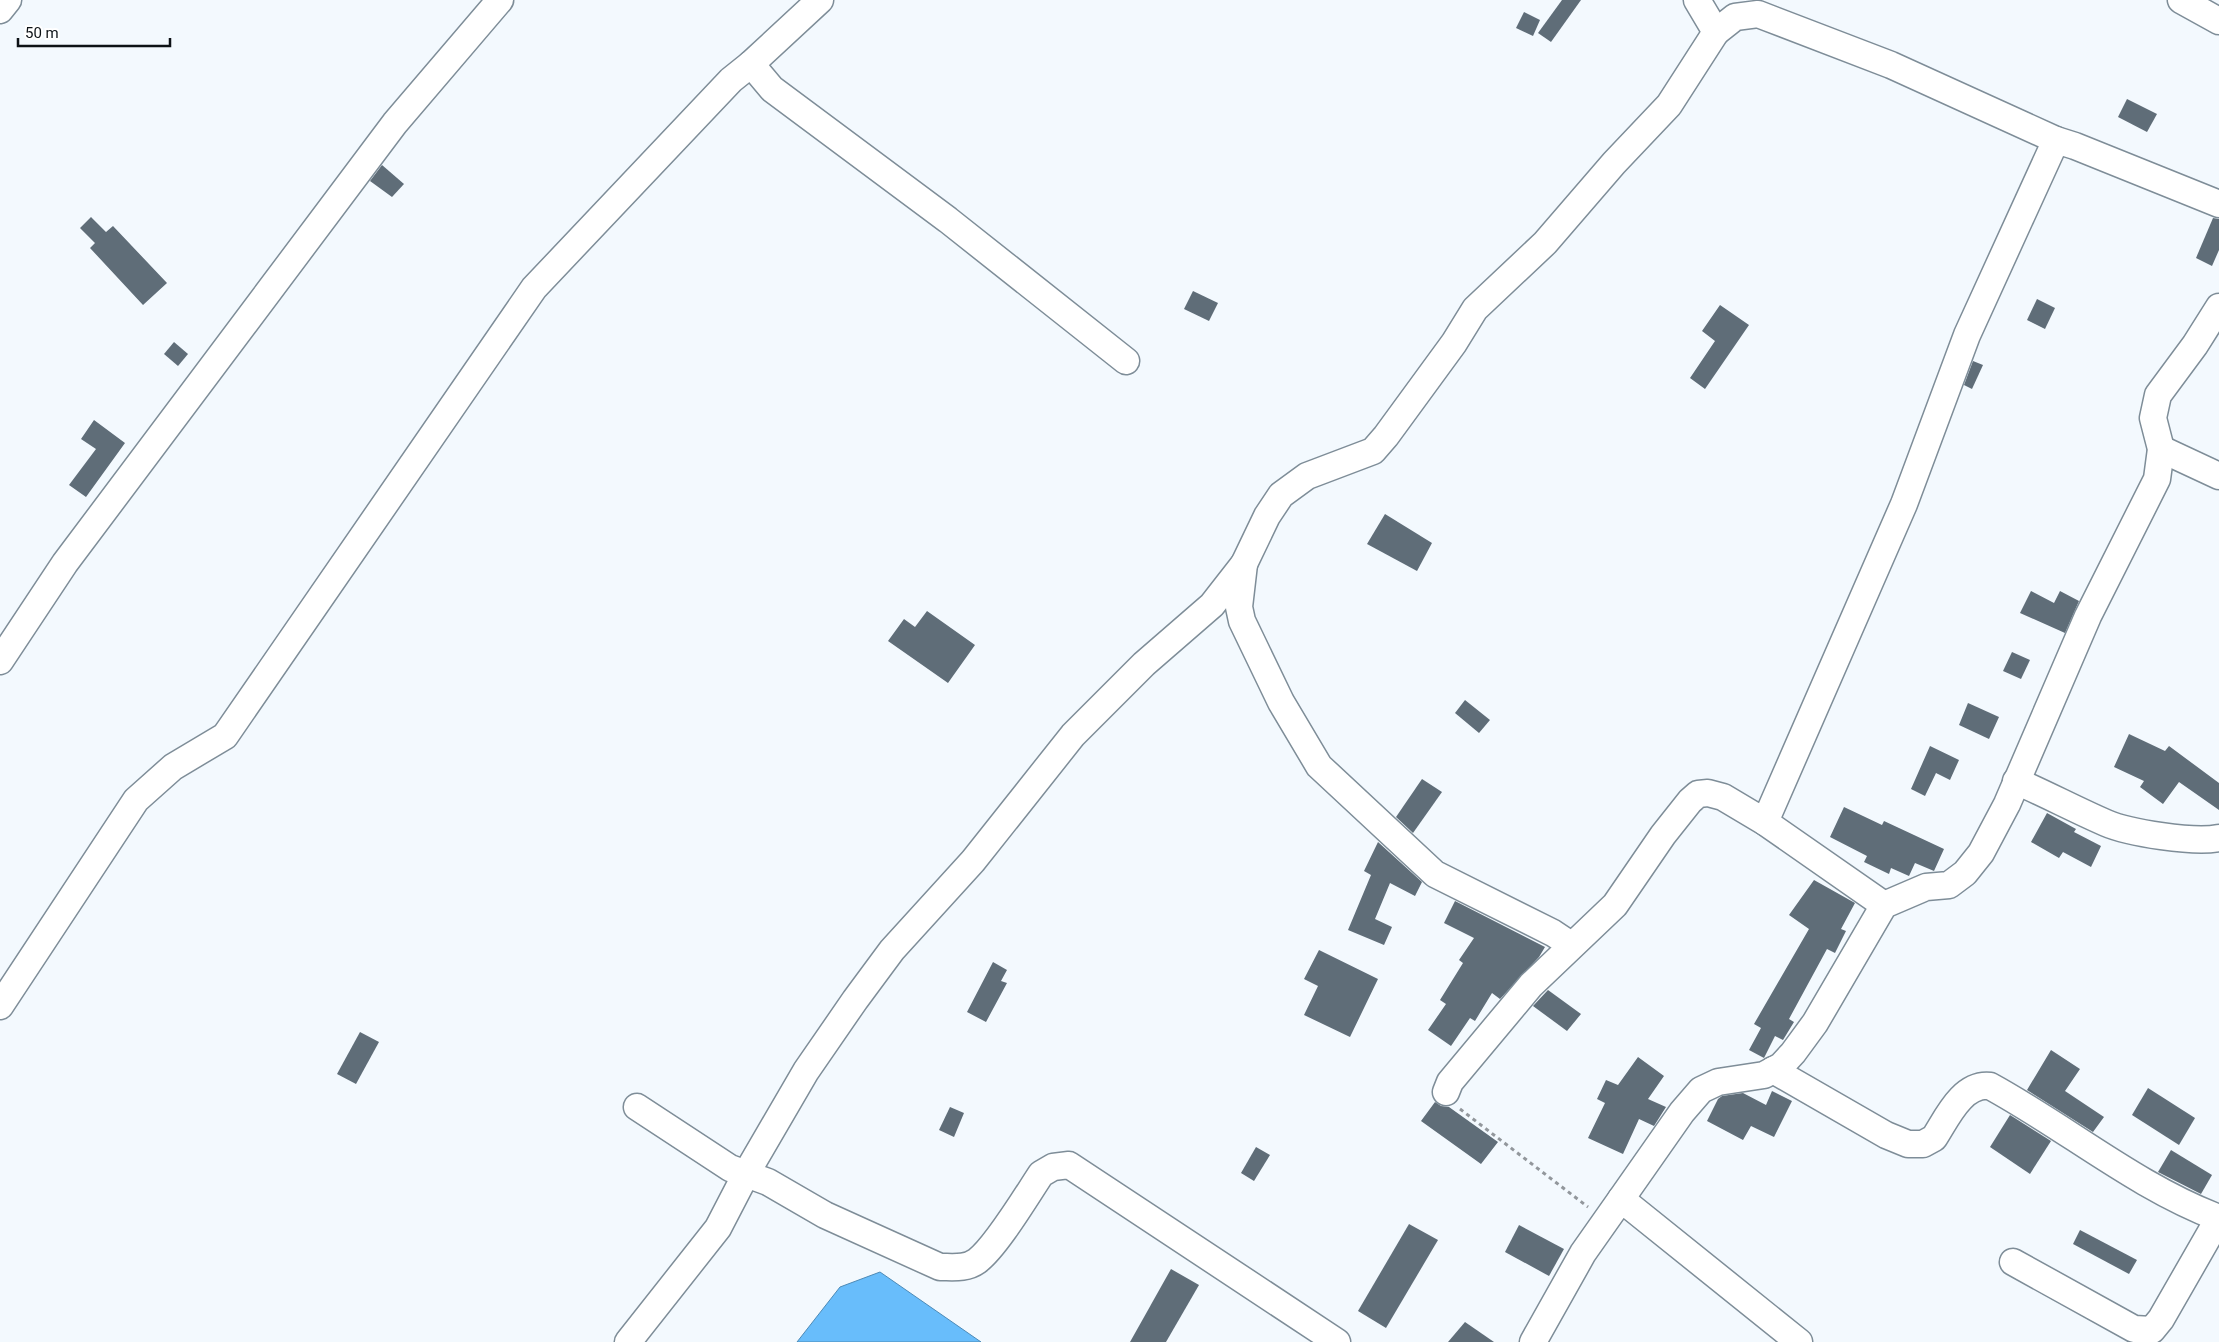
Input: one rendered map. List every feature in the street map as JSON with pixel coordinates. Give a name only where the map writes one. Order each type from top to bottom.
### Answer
[{"type":"street","points":[[0,661],[65,563],[395,123],[500,0]]},
{"type":"street","points":[[0,1006],[136,800],[173,767],[225,736],[534,288],[731,80],[820,0]]},
{"type":"street","points":[[1697,0],[1716,32]]},
{"type":"street","points":[[2181,0],[2219,21]]},
{"type":"street","points":[[628,1342],[718,1228],[746,1174],[806,1071],[892,950],[973,861],[1073,735],[1144,664],[1212,605],[1244,564],[1267,516],[1281,495],[1307,476],[1373,451],[1454,343],[1475,309],[1546,243],[1614,163],[1669,105],[1716,32],[1735,17],[1761,7],[2056,140],[2219,204]]},
{"type":"street","points":[[751,64],[772,89],[948,220],[1126,360]]},
{"type":"street","points":[[1765,822],[1904,504],[1967,335],[2056,140]]},
{"type":"street","points":[[1533,1342],[1583,1253],[1604,1220],[1682,1112],[1701,1090],[1718,1082],[1746,1078],[1782,1066],[1815,1023],[1884,904],[1926,887],[1949,885],[1965,873],[1981,853],[2016,782],[2088,616],[2157,479],[2161,449],[2153,418],[2158,395],[2219,307]]},
{"type":"street","points":[[2161,449],[2219,476]]},
{"type":"street","points":[[1244,564],[1239,607],[1242,621],[1281,702],[1319,766],[1436,874],[1553,933],[1571,946]]},
{"type":"street","points":[[2016,782],[2072,805],[2108,824],[2167,837],[2209,840],[2219,838]]},
{"type":"street","points":[[1446,1092],[1450,1082],[1502,1018],[1571,946],[1601,921],[1615,905],[1663,835],[1690,801],[1698,794],[1708,793],[1723,797],[1765,822],[1884,904]]},
{"type":"street","points":[[1773,1070],[1886,1135],[1908,1144],[1928,1142],[1934,1138],[1967,1092],[1982,1085],[1990,1086],[2186,1205],[2219,1218],[2161,1319],[2152,1330],[2134,1329],[2013,1262]]},
{"type":"street","points":[[637,1107],[730,1168],[768,1182],[825,1215],[886,1244],[940,1266],[960,1268],[977,1261],[990,1247],[1042,1174],[1053,1167],[1069,1164],[1337,1342]]},
{"type":"street","points":[[1621,1199],[1799,1342]]},
{"type":"path","points":[[1446,1092],[1449,1100],[1468,1116],[1604,1220]]},
{"type":"water","points":[[880,1272],[981,1342],[797,1342],[840,1287]]},
{"type":"building","points":[[1562,0],[1581,0],[1551,42],[1538,33]]},
{"type":"building","points":[[1524,12],[1540,20],[1533,36],[1516,28]]},
{"type":"building","points":[[2127,99],[2157,114],[2147,132],[2118,117]]},
{"type":"building","points":[[382,165],[404,184],[392,197],[370,181]]},
{"type":"building","points":[[91,217],[106,232],[113,226],[167,283],[143,305],[90,248],[95,243],[80,228]]},
{"type":"building","points":[[2213,218],[2219,219],[2219,250],[2212,266],[2196,258]]},
{"type":"building","points":[[1193,291],[1218,303],[1209,321],[1184,309]]},
{"type":"building","points":[[2037,299],[2055,308],[2045,329],[2027,320]]},
{"type":"building","points":[[1720,305],[1749,325],[1705,389],[1690,378],[1715,341],[1702,331]]},
{"type":"building","points":[[174,342],[188,354],[178,366],[164,354]]},
{"type":"building","points":[[1973,361],[1983,365],[1972,389],[1964,385]]},
{"type":"building","points":[[94,420],[125,443],[86,497],[69,485],[96,449],[81,439]]},
{"type":"building","points":[[1385,514],[1432,543],[1417,571],[1367,544]]},
{"type":"building","points":[[2031,591],[2054,603],[2060,591],[2079,601],[2065,633],[2020,613]]},
{"type":"building","points":[[927,611],[975,645],[948,683],[888,641],[904,619],[915,627]]},
{"type":"building","points":[[2012,652],[2030,660],[2021,679],[2003,671]]},
{"type":"building","points":[[1465,700],[1490,720],[1479,733],[1455,713]]},
{"type":"building","points":[[1968,703],[1999,717],[1989,739],[1959,725]]},
{"type":"building","points":[[2129,734],[2165,751],[2169,746],[2219,783],[2219,810],[2179,782],[2163,804],[2140,787],[2144,781],[2114,767]]},
{"type":"building","points":[[1930,746],[1959,760],[1950,780],[1936,773],[1925,796],[1911,789]]},
{"type":"building","points":[[1422,779],[1442,792],[1413,833],[1396,817]]},
{"type":"building","points":[[1844,807],[1882,825],[1884,821],[1944,849],[1934,871],[1915,863],[1909,876],[1891,868],[1889,874],[1864,862],[1867,856],[1830,837]]},
{"type":"building","points":[[2047,813],[2076,829],[2074,832],[2101,846],[2091,867],[2063,852],[2059,858],[2031,842]]},
{"type":"building","points":[[1378,842],[1422,882],[1415,896],[1390,883],[1375,919],[1392,927],[1384,945],[1348,930],[1371,875],[1364,871]]},
{"type":"building","points":[[1814,880],[1855,903],[1841,929],[1846,931],[1835,953],[1827,949],[1789,1019],[1794,1022],[1783,1040],[1775,1036],[1764,1058],[1749,1050],[1761,1028],[1754,1024],[1809,929],[1789,915]]},
{"type":"building","points":[[1455,901],[1545,947],[1539,957],[1500,999],[1492,993],[1475,1021],[1470,1018],[1451,1046],[1428,1030],[1446,1004],[1440,1000],[1463,963],[1459,960],[1474,938],[1444,923]]},
{"type":"building","points":[[1319,950],[1378,979],[1350,1037],[1304,1015],[1318,986],[1304,979]]},
{"type":"building","points":[[993,962],[1007,970],[1001,981],[1007,983],[986,1022],[967,1012]]},
{"type":"building","points":[[1548,990],[1581,1014],[1567,1031],[1533,1006]]},
{"type":"building","points":[[360,1032],[379,1042],[356,1084],[337,1074]]},
{"type":"building","points":[[2051,1050],[2080,1069],[2065,1091],[2104,1117],[2093,1132],[2027,1090]]},
{"type":"building","points":[[1638,1057],[1664,1076],[1648,1099],[1666,1107],[1654,1126],[1639,1119],[1623,1154],[1588,1138],[1605,1103],[1597,1099],[1606,1080],[1618,1085]]},
{"type":"building","points":[[2148,1088],[2195,1118],[2179,1145],[2132,1115]]},
{"type":"building","points":[[1772,1091],[1792,1101],[1774,1137],[1751,1126],[1743,1140],[1707,1121],[1718,1099],[1722,1096],[1743,1093],[1766,1105]]},
{"type":"building","points":[[1435,1102],[1441,1106],[1449,1107],[1498,1142],[1481,1164],[1421,1121]]},
{"type":"building","points":[[950,1107],[964,1113],[954,1137],[939,1130]]},
{"type":"building","points":[[2010,1115],[2051,1141],[2030,1174],[1990,1147]]},
{"type":"building","points":[[1256,1147],[1270,1155],[1254,1181],[1241,1173]]},
{"type":"building","points":[[2171,1150],[2212,1175],[2201,1194],[2158,1172]]},
{"type":"building","points":[[1409,1224],[1438,1240],[1386,1328],[1358,1311]]},
{"type":"building","points":[[1519,1225],[1564,1249],[1549,1276],[1505,1252]]},
{"type":"building","points":[[2080,1230],[2137,1260],[2129,1274],[2073,1244]]},
{"type":"building","points":[[1171,1269],[1199,1285],[1166,1342],[1130,1342]]},
{"type":"building","points":[[1465,1322],[1494,1342],[1448,1342]]}]
